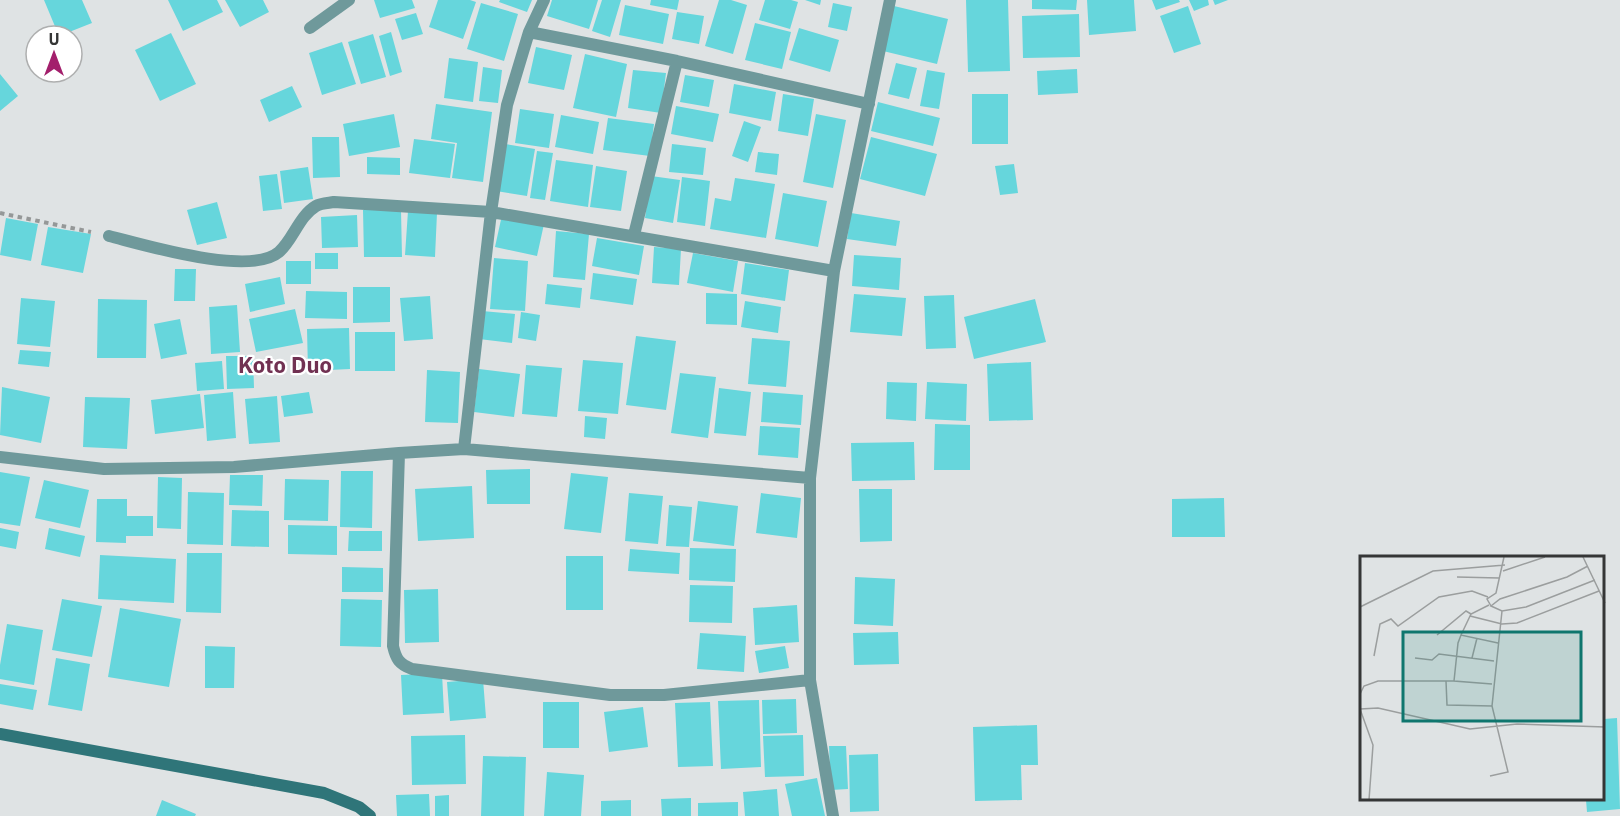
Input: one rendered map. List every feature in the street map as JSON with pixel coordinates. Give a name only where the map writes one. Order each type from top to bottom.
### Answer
[{"type":"street","points":[[310,28],[350,0]]},
{"type":"street","points":[[464,449],[491,212],[507,105],[529,32],[544,0]]},
{"type":"street","points":[[833,816],[810,680],[810,478],[834,271],[890,0]]},
{"type":"street","points":[[529,32],[677,61],[869,104]]},
{"type":"street","points":[[634,235],[677,61]]},
{"type":"street","points":[[109,236],[195,257],[247,262],[267,260],[279,252],[316,206],[334,202],[491,212],[834,271]]},
{"type":"street","points":[[0,457],[105,469],[234,467],[464,449],[810,478]]},
{"type":"street","points":[[399,453],[393,646],[401,665],[412,669],[610,695],[664,695],[810,680]]},
{"type":"street","points":[[0,734],[324,793],[359,807],[370,816]]},
{"type":"path","points":[[0,213],[109,236]]},
{"type":"building","points":[[44,0],[82,0],[92,23],[84,26],[84,24],[54,24]]},
{"type":"building","points":[[168,0],[217,0],[223,12],[183,31]]},
{"type":"building","points":[[225,0],[263,0],[269,12],[240,27]]},
{"type":"building","points":[[374,0],[412,0],[415,8],[380,18]]},
{"type":"building","points":[[438,0],[476,2],[463,39],[429,27]]},
{"type":"building","points":[[500,0],[532,0],[527,12],[499,2]]},
{"type":"building","points":[[552,0],[598,0],[589,29],[547,16]]},
{"type":"building","points":[[602,0],[621,0],[610,37],[592,31]]},
{"type":"building","points":[[651,0],[679,0],[677,10],[650,5]]},
{"type":"building","points":[[719,0],[731,0],[747,5],[733,54],[705,46]]},
{"type":"building","points":[[765,0],[798,2],[790,29],[759,20]]},
{"type":"building","points":[[805,0],[821,0],[820,5]]},
{"type":"building","points":[[966,0],[1008,0],[1010,71],[968,72]]},
{"type":"building","points":[[1032,0],[1077,0],[1076,10],[1032,9]]},
{"type":"building","points":[[1087,0],[1134,0],[1136,31],[1089,35]]},
{"type":"building","points":[[1152,0],[1179,0],[1180,2],[1156,10]]},
{"type":"building","points":[[1189,0],[1208,0],[1209,5],[1194,11]]},
{"type":"building","points":[[1213,0],[1228,0],[1215,5]]},
{"type":"building","points":[[481,3],[518,14],[504,61],[467,49]]},
{"type":"building","points":[[833,3],[852,7],[847,31],[828,27]]},
{"type":"building","points":[[625,5],[669,14],[663,44],[619,35]]},
{"type":"building","points":[[894,6],[948,19],[937,64],[883,51]]},
{"type":"building","points":[[1188,6],[1201,44],[1174,53],[1160,16]]},
{"type":"building","points":[[677,12],[704,16],[699,44],[672,39]]},
{"type":"building","points":[[416,13],[423,34],[402,40],[395,19]]},
{"type":"building","points":[[1079,14],[1080,57],[1023,58],[1022,16]]},
{"type":"building","points":[[755,23],[791,32],[782,69],[745,60]]},
{"type":"building","points":[[799,28],[839,40],[830,72],[789,60]]},
{"type":"building","points":[[391,32],[402,72],[390,76],[379,36]]},
{"type":"building","points":[[171,33],[196,84],[160,101],[135,50]]},
{"type":"building","points":[[373,34],[386,77],[361,84],[348,42]]},
{"type":"building","points":[[342,42],[356,84],[322,95],[309,53]]},
{"type":"building","points":[[536,47],[572,55],[564,90],[528,83]]},
{"type":"building","points":[[585,54],[627,64],[616,117],[573,108]]},
{"type":"building","points":[[449,58],[478,62],[473,102],[444,98]]},
{"type":"building","points":[[896,63],[917,68],[909,99],[888,94]]},
{"type":"building","points":[[483,67],[502,70],[498,103],[479,101]]},
{"type":"building","points":[[1077,69],[1078,93],[1038,95],[1037,71]]},
{"type":"building","points":[[633,70],[666,73],[661,113],[628,108]]},
{"type":"building","points":[[927,70],[945,73],[939,109],[920,106]]},
{"type":"building","points":[[0,74],[18,96],[0,111]]},
{"type":"building","points":[[685,75],[714,80],[709,107],[680,102]]},
{"type":"building","points":[[734,84],[776,92],[771,121],[729,113]]},
{"type":"building","points":[[292,86],[302,107],[269,122],[260,100]]},
{"type":"building","points":[[783,94],[814,99],[808,136],[778,131]]},
{"type":"building","points":[[972,94],[1008,94],[1008,144],[972,144]]},
{"type":"building","points":[[878,102],[940,118],[933,146],[871,131]]},
{"type":"building","points":[[436,104],[492,112],[483,182],[452,178],[457,143],[431,139]]},
{"type":"building","points":[[676,106],[719,114],[713,142],[671,134]]},
{"type":"building","points":[[520,109],[554,114],[549,148],[515,143]]},
{"type":"building","points":[[394,114],[400,147],[349,156],[343,124]]},
{"type":"building","points":[[816,114],[846,120],[833,188],[803,182]]},
{"type":"building","points":[[561,115],[599,122],[593,154],[555,147]]},
{"type":"building","points":[[608,118],[654,124],[650,156],[603,150]]},
{"type":"building","points":[[744,121],[761,127],[748,162],[732,156]]},
{"type":"building","points":[[312,137],[339,137],[340,177],[313,178]]},
{"type":"building","points":[[871,137],[937,154],[925,196],[860,179]]},
{"type":"building","points":[[414,139],[455,144],[450,178],[409,173]]},
{"type":"building","points":[[505,144],[535,149],[527,196],[496,191]]},
{"type":"building","points":[[672,144],[706,148],[703,175],[669,172]]},
{"type":"building","points":[[537,151],[553,153],[545,200],[530,198]]},
{"type":"building","points":[[758,152],[779,154],[777,175],[755,172]]},
{"type":"building","points":[[367,157],[400,158],[400,175],[367,174]]},
{"type":"building","points":[[556,160],[593,165],[588,207],[550,201]]},
{"type":"building","points":[[1014,164],[1018,193],[1000,195],[995,166]]},
{"type":"building","points":[[596,166],[627,171],[621,211],[590,207]]},
{"type":"building","points":[[308,167],[313,199],[284,203],[280,171]]},
{"type":"building","points":[[277,174],[282,209],[263,211],[259,176]]},
{"type":"building","points":[[651,176],[680,180],[673,223],[645,218]]},
{"type":"building","points":[[682,177],[710,181],[705,226],[677,222]]},
{"type":"building","points":[[735,178],[775,184],[766,238],[710,229],[715,198],[731,201]]},
{"type":"building","points":[[783,193],[827,201],[818,247],[775,239]]},
{"type":"building","points":[[217,202],[227,238],[197,245],[187,210]]},
{"type":"building","points":[[363,210],[401,210],[402,257],[364,257]]},
{"type":"building","points":[[408,211],[437,213],[435,257],[405,255]]},
{"type":"building","points":[[851,213],[900,221],[896,246],[847,239]]},
{"type":"building","points":[[357,215],[358,247],[322,248],[321,217]]},
{"type":"building","points":[[502,215],[544,224],[537,256],[495,247]]},
{"type":"building","points":[[6,218],[38,224],[31,261],[0,255]]},
{"type":"building","points":[[48,227],[91,234],[83,273],[41,265]]},
{"type":"building","points":[[556,231],[589,234],[585,280],[553,277]]},
{"type":"building","points":[[597,238],[644,246],[639,275],[592,266]]},
{"type":"building","points":[[654,247],[681,249],[679,285],[652,283]]},
{"type":"building","points":[[315,253],[338,253],[338,269],[315,269]]},
{"type":"building","points":[[693,253],[738,261],[733,292],[687,283]]},
{"type":"building","points":[[854,255],[901,258],[899,290],[852,286]]},
{"type":"building","points":[[494,258],[528,261],[525,311],[490,309]]},
{"type":"building","points":[[286,261],[311,261],[311,284],[286,284]]},
{"type":"building","points":[[745,263],[789,270],[785,301],[741,294]]},
{"type":"building","points":[[175,269],[196,269],[195,301],[174,301]]},
{"type":"building","points":[[593,273],[637,279],[633,305],[590,299]]},
{"type":"building","points":[[280,277],[285,304],[250,312],[245,284]]},
{"type":"building","points":[[547,284],[582,288],[580,308],[545,304]]},
{"type":"building","points":[[353,287],[390,287],[390,322],[353,323]]},
{"type":"building","points":[[306,291],[347,292],[347,319],[305,318]]},
{"type":"building","points":[[706,293],[737,294],[737,325],[706,324]]},
{"type":"building","points":[[854,294],[906,298],[902,336],[850,332]]},
{"type":"building","points":[[954,295],[956,348],[926,349],[924,296]]},
{"type":"building","points":[[430,296],[433,339],[404,341],[400,298]]},
{"type":"building","points":[[21,298],[55,301],[50,347],[17,344]]},
{"type":"building","points":[[98,299],[147,300],[146,358],[97,358]]},
{"type":"building","points":[[1035,299],[1046,342],[974,359],[964,317]]},
{"type":"building","points":[[745,301],[781,307],[778,333],[741,327]]},
{"type":"building","points":[[237,305],[240,352],[211,354],[209,307]]},
{"type":"building","points":[[295,309],[303,343],[256,352],[249,319]]},
{"type":"building","points":[[482,311],[515,314],[512,343],[479,339]]},
{"type":"building","points":[[521,312],[540,315],[536,341],[518,338]]},
{"type":"building","points":[[180,319],[187,354],[161,359],[154,324]]},
{"type":"building","points":[[349,328],[350,369],[308,371],[307,329]]},
{"type":"building","points":[[355,332],[395,332],[395,371],[355,371]]},
{"type":"building","points":[[636,336],[676,341],[666,410],[626,405]]},
{"type":"building","points":[[752,338],[790,341],[786,387],[748,384]]},
{"type":"building","points":[[20,350],[51,352],[49,367],[18,364]]},
{"type":"building","points":[[226,356],[253,356],[254,388],[227,389]]},
{"type":"building","points":[[583,360],[623,363],[618,414],[578,411]]},
{"type":"building","points":[[222,361],[224,389],[197,391],[195,363]]},
{"type":"building","points":[[1031,362],[1033,420],[989,421],[987,364]]},
{"type":"building","points":[[526,365],[562,368],[557,417],[522,414]]},
{"type":"building","points":[[479,369],[520,374],[514,417],[474,412]]},
{"type":"building","points":[[427,370],[460,372],[458,423],[425,422]]},
{"type":"building","points":[[680,373],[716,377],[708,438],[671,433]]},
{"type":"building","points":[[887,382],[917,383],[916,421],[886,419]]},
{"type":"building","points":[[927,382],[967,384],[966,421],[925,419]]},
{"type":"building","points":[[2,387],[50,397],[41,443],[0,435]]},
{"type":"building","points":[[719,388],[751,392],[746,436],[714,433]]},
{"type":"building","points":[[233,392],[236,438],[207,441],[204,395]]},
{"type":"building","points":[[309,392],[313,413],[284,417],[281,396]]},
{"type":"building","points":[[763,392],[803,395],[801,425],[761,422]]},
{"type":"building","points":[[200,394],[204,428],[155,434],[151,400]]},
{"type":"building","points":[[277,396],[280,442],[249,444],[245,399]]},
{"type":"building","points":[[85,397],[130,398],[127,449],[83,447]]},
{"type":"building","points":[[585,416],[607,418],[605,439],[584,437]]},
{"type":"building","points":[[935,424],[970,425],[970,470],[934,470]]},
{"type":"building","points":[[760,426],[800,428],[798,458],[758,455]]},
{"type":"building","points":[[914,442],[915,480],[852,481],[851,443]]},
{"type":"building","points":[[530,469],[530,504],[487,504],[486,470]]},
{"type":"building","points":[[341,471],[373,471],[372,528],[340,527]]},
{"type":"building","points":[[0,472],[30,477],[20,526],[0,523]]},
{"type":"building","points":[[571,473],[608,477],[601,533],[564,529]]},
{"type":"building","points":[[230,475],[263,475],[262,506],[229,505]]},
{"type":"building","points":[[158,477],[182,478],[181,529],[157,528]]},
{"type":"building","points":[[285,479],[329,480],[328,521],[284,520]]},
{"type":"building","points":[[44,480],[89,490],[80,528],[35,518]]},
{"type":"building","points":[[472,486],[474,538],[418,541],[415,489]]},
{"type":"building","points":[[859,489],[892,489],[892,541],[860,542]]},
{"type":"building","points":[[188,492],[224,493],[223,545],[187,544]]},
{"type":"building","points":[[629,493],[663,496],[658,544],[625,541]]},
{"type":"building","points":[[761,493],[801,498],[797,538],[756,533]]},
{"type":"building","points":[[1224,498],[1225,537],[1172,537],[1172,499]]},
{"type":"building","points":[[97,499],[127,499],[127,516],[153,516],[153,536],[126,536],[126,543],[96,542]]},
{"type":"building","points":[[698,501],[738,506],[734,546],[693,541]]},
{"type":"building","points":[[669,505],[692,507],[689,547],[666,546]]},
{"type":"building","points":[[232,510],[269,511],[269,547],[231,546]]},
{"type":"building","points":[[288,525],[337,526],[337,555],[288,554]]},
{"type":"building","points":[[0,528],[19,532],[16,549],[0,546]]},
{"type":"building","points":[[49,528],[85,536],[80,557],[45,549]]},
{"type":"building","points":[[349,531],[382,531],[382,551],[348,551]]},
{"type":"building","points":[[690,548],[736,549],[735,582],[689,580]]},
{"type":"building","points":[[630,549],[680,553],[679,574],[628,571]]},
{"type":"building","points":[[187,553],[222,553],[221,613],[186,612]]},
{"type":"building","points":[[100,555],[176,559],[174,603],[98,599]]},
{"type":"building","points":[[566,556],[603,556],[603,610],[566,610]]},
{"type":"building","points":[[342,567],[383,568],[383,592],[342,592]]},
{"type":"building","points":[[855,577],[895,579],[893,626],[854,624]]},
{"type":"building","points":[[690,585],[733,586],[732,623],[689,622]]},
{"type":"building","points":[[438,589],[439,642],[405,643],[404,590]]},
{"type":"building","points":[[62,599],[102,606],[92,657],[52,650]]},
{"type":"building","points":[[341,599],[382,600],[381,647],[340,646]]},
{"type":"building","points":[[797,605],[799,642],[755,645],[753,608]]},
{"type":"building","points":[[120,608],[181,619],[169,687],[108,677]]},
{"type":"building","points":[[7,624],[43,630],[34,685],[0,679]]},
{"type":"building","points":[[898,632],[899,664],[854,665],[853,633]]},
{"type":"building","points":[[700,633],[746,636],[744,672],[697,669]]},
{"type":"building","points":[[205,646],[235,647],[234,688],[205,688]]},
{"type":"building","points":[[785,646],[789,668],[759,673],[755,651]]},
{"type":"building","points":[[56,658],[90,664],[82,711],[48,705]]},
{"type":"building","points":[[442,673],[444,713],[403,715],[401,675]]},
{"type":"building","points":[[483,679],[486,718],[450,721],[447,682]]},
{"type":"building","points":[[0,684],[37,690],[33,710],[0,704]]},
{"type":"building","points":[[796,699],[797,733],[763,734],[762,700]]},
{"type":"building","points":[[759,700],[761,767],[721,769],[718,701]]},
{"type":"building","points":[[543,702],[579,702],[579,748],[543,748]]},
{"type":"building","points":[[710,702],[713,766],[678,767],[675,703]]},
{"type":"building","points":[[643,707],[648,747],[609,752],[604,712]]},
{"type":"building","points":[[1617,718],[1620,809],[1587,812],[1586,801],[1605,801],[1605,719]]},
{"type":"building","points":[[1037,725],[1038,765],[1021,765],[1022,800],[975,801],[973,727]]},
{"type":"building","points":[[465,735],[466,784],[412,785],[411,736]]},
{"type":"building","points":[[803,735],[804,776],[765,777],[763,736]]},
{"type":"building","points":[[829,746],[846,746],[848,789],[831,790]]},
{"type":"building","points":[[878,754],[879,811],[850,812],[849,755]]},
{"type":"building","points":[[483,756],[526,757],[524,816],[481,816]]},
{"type":"building","points":[[547,772],[584,775],[581,816],[544,816]]},
{"type":"building","points":[[817,778],[825,816],[792,816],[785,784]]},
{"type":"building","points":[[777,789],[779,816],[745,816],[743,792]]},
{"type":"building","points":[[429,794],[430,816],[397,816],[396,795]]},
{"type":"building","points":[[449,795],[449,816],[435,816],[435,796]]},
{"type":"building","points":[[691,798],[691,816],[662,816],[661,799]]},
{"type":"building","points":[[162,800],[196,814],[195,816],[156,816]]},
{"type":"building","points":[[631,800],[631,816],[601,816],[601,801]]},
{"type":"building","points":[[738,802],[738,816],[698,816],[698,803]]},
{"type":"district","name":"Koto Duo","points":[[285,365]]}]
